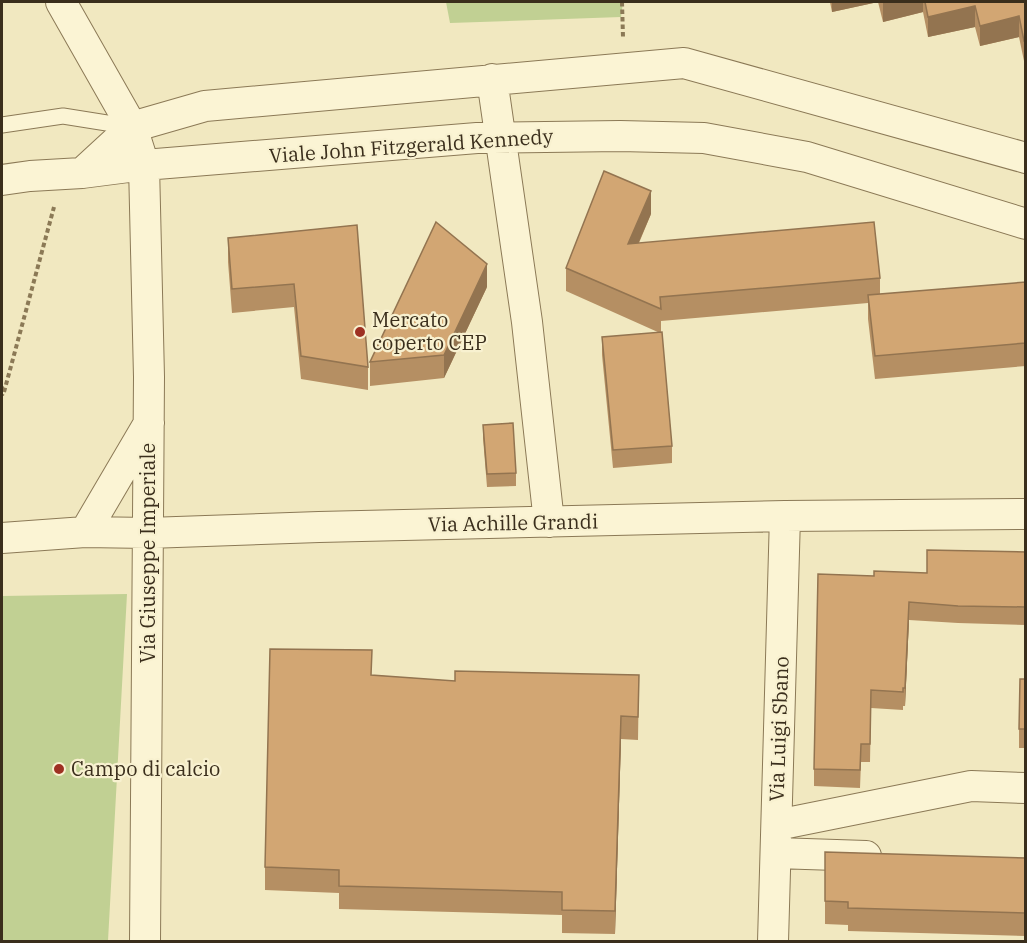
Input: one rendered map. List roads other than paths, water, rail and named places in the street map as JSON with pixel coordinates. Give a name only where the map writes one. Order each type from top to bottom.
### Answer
[{"type":"street","name":"Via Giuseppe Imperiale","points":[[61,2],[132,127],[144,165],[149,377],[145,942]]},
{"type":"street","points":[[73,174],[132,127],[205,106],[684,63],[1026,158]]},
{"type":"street","points":[[492,79],[527,322],[549,522]]},
{"type":"street","name":"Viale John Fitzgerald Kennedy","points":[[2,180],[144,165],[477,138],[620,136],[704,138],[807,157],[1026,224]]},
{"type":"street","points":[[85,532],[149,423]]},
{"type":"street","name":"Via Achille Grandi","points":[[2,538],[85,532],[148,533],[785,516],[1026,514]]},
{"type":"street","name":"Via Luigi Sbano","points":[[773,942],[785,516]]},
{"type":"street","points":[[776,839],[971,786],[1026,788]]},
{"type":"street","points":[[776,839],[895,856]]},
{"type":"lane","points":[[2,125],[63,116],[132,127]]},
{"type":"place","name":"Mercato coperto CEP","points":[[360,332]]},
{"type":"place","name":"Campo di calcio","points":[[59,769]]}]
